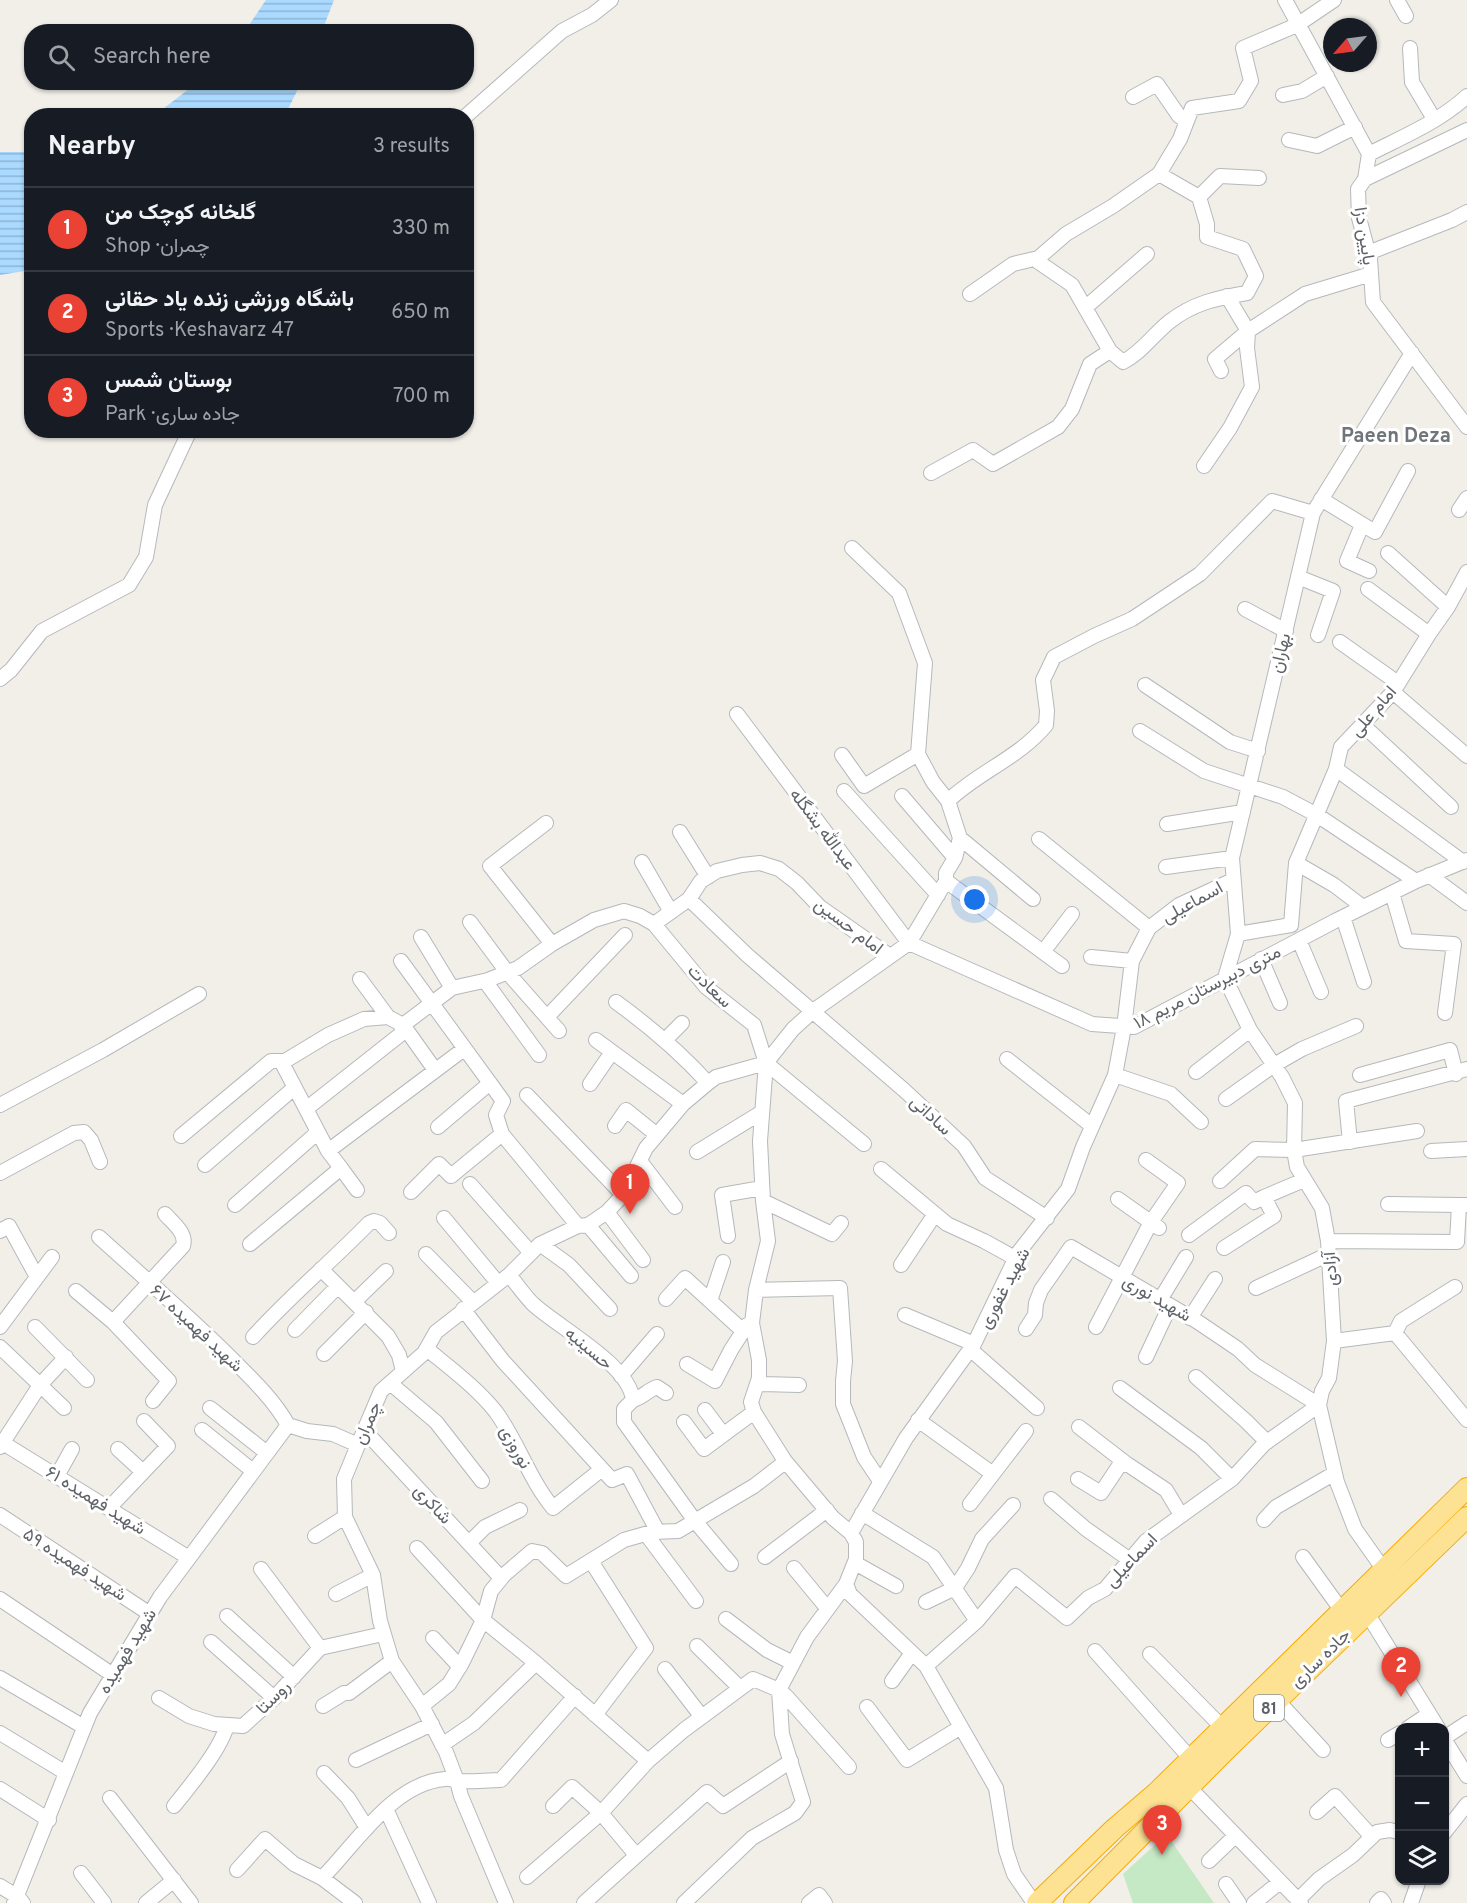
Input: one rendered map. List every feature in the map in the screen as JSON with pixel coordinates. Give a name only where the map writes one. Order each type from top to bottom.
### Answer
[{"type":"highway","name":"جاده ساری","points":[[1157,1792],[1467,1488]]},
{"type":"highway","name":"جاده ساری","points":[[1078,1902],[1277,1700],[1467,1518]]},
{"type":"highway","points":[[1036,1903],[1115,1828],[1157,1792]]},
{"type":"highway","name":"81","points":[[1052,1903],[1151,1805],[1157,1792]]},
{"type":"street","points":[[474,109],[562,31],[592,15],[611,0]]},
{"type":"street","points":[[1285,0],[1369,154],[1434,119],[1467,96]]},
{"type":"street","points":[[1036,260],[1066,234],[1113,206],[1159,174],[1180,139],[1192,108],[1239,101],[1251,81],[1243,48],[1297,25],[1334,0]]},
{"type":"street","points":[[1397,0],[1406,16]]},
{"type":"street","points":[[1410,48],[1412,82],[1434,119]]},
{"type":"street","points":[[1283,95],[1302,91],[1327,76]]},
{"type":"street","points":[[1132,97],[1156,84],[1179,116],[1187,121]]},
{"type":"street","points":[[1289,140],[1317,146],[1355,127]]},
{"type":"street","points":[[1365,179],[1467,130]]},
{"type":"street","name":"پایین دزا","points":[[1369,154],[1365,179],[1359,189],[1359,218],[1368,253],[1373,302],[1467,427]]},
{"type":"street","points":[[970,294],[1013,264],[1034,258],[1072,285],[1110,351],[1123,362],[1134,357],[1169,322],[1196,304],[1247,293],[1256,276],[1243,249],[1207,237],[1207,224],[1198,197],[1159,174]]},
{"type":"street","points":[[1198,197],[1220,176],[1259,178]]},
{"type":"street","points":[[1368,253],[1467,212]]},
{"type":"street","points":[[1086,308],[1148,254]]},
{"type":"street","points":[[1221,371],[1215,359],[1248,331],[1305,294],[1371,274]]},
{"type":"street","points":[[1204,466],[1230,428],[1252,387],[1247,348],[1248,331],[1227,296]]},
{"type":"street","points":[[931,473],[973,450],[993,464],[1058,427],[1072,409],[1090,364],[1110,351]]},
{"type":"street","name":"بهاران","points":[[1225,978],[1238,934],[1232,858],[1313,513],[1412,352]]},
{"type":"street","points":[[0,679],[11,670],[42,631],[129,585],[146,557],[155,505],[186,438]]},
{"type":"street","points":[[1321,499],[1375,532],[1408,471]]},
{"type":"street","points":[[948,801],[963,787],[1022,749],[1046,725],[1042,680],[1054,657],[1132,619],[1200,574],[1272,501],[1313,513]]},
{"type":"street","points":[[1362,525],[1347,561],[1369,571]]},
{"type":"street","points":[[684,1903],[752,1838],[795,1813],[803,1802],[782,1734],[779,1690],[807,1637],[846,1584],[855,1563],[856,1542],[785,1462],[754,1412],[751,1402],[759,1378],[759,1360],[752,1319],[756,1290],[768,1241],[762,1195],[760,1141],[766,1063],[793,1029],[813,1011],[909,943],[946,881],[946,873],[955,858],[960,838],[948,801],[933,782],[918,754],[925,663],[899,593],[852,549]]},
{"type":"street","points":[[1388,553],[1448,607]]},
{"type":"street","name":"امام علی","points":[[1238,934],[1291,925],[1296,861],[1336,769],[1341,747],[1396,687],[1448,607],[1467,572]]},
{"type":"street","points":[[1298,577],[1333,591],[1318,635]]},
{"type":"street","points":[[1368,589],[1429,634]]},
{"type":"street","points":[[1245,609],[1286,631]]},
{"type":"street","points":[[1340,642],[1396,687],[1467,756]]},
{"type":"street","points":[[1145,685],[1230,742],[1258,751]]},
{"type":"street","name":"عبدالله بشگله","points":[[736,714],[909,943]]},
{"type":"street","points":[[1363,724],[1450,807]]},
{"type":"street","points":[[1140,731],[1203,771],[1283,797],[1317,815],[1416,881]]},
{"type":"street","points":[[842,755],[864,786],[918,754]]},
{"type":"street","points":[[1336,769],[1465,861]]},
{"type":"street","points":[[844,791],[938,895]]},
{"type":"street","points":[[902,796],[955,858]]},
{"type":"street","points":[[1167,824],[1243,812]]},
{"type":"street","points":[[306,1109],[401,1034],[403,1025],[452,988],[485,981],[518,968],[552,944],[490,866],[546,823]]},
{"type":"street","points":[[680,832],[708,877]]},
{"type":"street","points":[[960,838],[1033,899]]},
{"type":"street","points":[[1039,839],[1149,928]]},
{"type":"street","points":[[1166,867],[1232,858]]},
{"type":"street","points":[[1296,861],[1363,907]]},
{"type":"street","name":"۱۸ متری دبیرستان مریم","points":[[909,943],[1092,1024],[1134,1028],[1343,917],[1429,875],[1465,861]]},
{"type":"street","points":[[642,862],[671,912]]},
{"type":"street","name":"امام حسین","points":[[654,924],[689,899],[701,881],[717,871],[760,863],[779,869],[797,883],[820,908],[890,956]]},
{"type":"street","points":[[1429,875],[1467,903]]},
{"type":"street","name":"اسماعیلی","points":[[1124,1027],[1132,961],[1149,928],[1179,905],[1233,880]]},
{"type":"street","points":[[946,881],[1062,966]]},
{"type":"street","points":[[1392,893],[1406,941],[1454,944],[1445,1013]]},
{"type":"street","name":"ساداتی","points":[[689,899],[718,924],[747,955],[904,1090],[964,1146],[985,1178],[1047,1218]]},
{"type":"street","name":"سعادت","points":[[552,944],[594,920],[624,911],[640,916],[654,924],[706,987],[754,1025],[766,1063]]},
{"type":"street","points":[[1043,952],[1072,914]]},
{"type":"street","points":[[1343,917],[1364,982]]},
{"type":"street","points":[[470,922],[507,972],[559,1031]]},
{"type":"street","points":[[547,1017],[625,935]]},
{"type":"street","points":[[421,937],[452,988]]},
{"type":"street","points":[[1299,940],[1321,992]]},
{"type":"street","points":[[1091,957],[1132,961]]},
{"type":"street","points":[[1261,959],[1281,1003]]},
{"type":"street","points":[[400,961],[503,1101],[496,1114],[502,1134],[631,1276]]},
{"type":"street","name":"آزادی","points":[[1225,978],[1250,1030],[1274,1065],[1295,1103],[1294,1150],[1297,1167],[1322,1208],[1328,1248],[1334,1341],[1329,1378],[1322,1391],[1319,1405]]},
{"type":"street","points":[[360,979],[388,1017],[403,1025],[435,1070]]},
{"type":"street","points":[[485,981],[539,1055]]},
{"type":"street","points":[[0,1105],[103,1050],[199,994]]},
{"type":"street","points":[[615,1002],[665,1040],[708,1083]]},
{"type":"street","points":[[181,1136],[271,1061],[285,1061],[328,1035],[364,1019],[388,1017]]},
{"type":"street","points":[[665,1040],[682,1023]]},
{"type":"street","points":[[1226,1099],[1302,1048],[1356,1026]]},
{"type":"street","name":"شهید غفوری","points":[[850,1533],[918,1420],[972,1346],[997,1300],[1015,1258],[1068,1189],[1115,1074],[1124,1027]]},
{"type":"street","points":[[1196,1072],[1250,1030]]},
{"type":"street","points":[[596,1040],[683,1104]]},
{"type":"street","points":[[328,1151],[464,1049]]},
{"type":"street","points":[[1350,1142],[1346,1101],[1462,1072],[1450,1050],[1360,1075]]},
{"type":"street","points":[[590,1084],[612,1052]]},
{"type":"street","points":[[1007,1059],[1092,1126]]},
{"type":"street","points":[[281,1061],[328,1151],[357,1190]]},
{"type":"street","points":[[766,1063],[864,1144]]},
{"type":"street","name":"چمران","points":[[506,1903],[460,1796],[457,1781],[442,1745],[422,1706],[392,1661],[383,1634],[373,1575],[345,1517],[344,1479],[381,1391],[427,1349],[436,1332],[503,1279],[536,1249],[607,1212],[623,1196],[646,1148],[683,1104],[708,1083],[716,1077],[766,1063]]},
{"type":"street","points":[[1115,1074],[1171,1094],[1202,1122]]},
{"type":"street","points":[[438,1127],[490,1083]]},
{"type":"street","points":[[205,1165],[294,1088]]},
{"type":"street","points":[[527,1095],[623,1196]]},
{"type":"street","points":[[615,1126],[629,1105],[657,1135]]},
{"type":"street","points":[[697,1152],[762,1112]]},
{"type":"street","points":[[1220,1181],[1255,1149],[1294,1150],[1417,1131]]},
{"type":"street","points":[[0,1173],[74,1133],[84,1132],[91,1140],[100,1162]]},
{"type":"street","points":[[235,1205],[318,1132]]},
{"type":"street","points":[[411,1192],[438,1164],[451,1176],[502,1134]]},
{"type":"street","points":[[1431,1151],[1467,1149]]},
{"type":"street","points":[[1096,1327],[1120,1277],[1155,1225],[1178,1183],[1146,1160]]},
{"type":"street","points":[[640,1161],[675,1207]]},
{"type":"street","points":[[250,1244],[341,1168]]},
{"type":"street","points":[[880,1169],[947,1224],[1015,1258]]},
{"type":"street","points":[[1189,1235],[1246,1193],[1254,1202],[1304,1180]]},
{"type":"street","points":[[470,1184],[536,1249],[569,1264],[610,1309]]},
{"type":"street","points":[[728,1236],[722,1195],[762,1195],[832,1234],[841,1223]]},
{"type":"street","points":[[1224,1248],[1274,1216],[1264,1197]]},
{"type":"street","points":[[1118,1199],[1155,1225]]},
{"type":"street","points":[[1256,1288],[1328,1248],[1457,1242],[1463,1205],[1388,1204]]},
{"type":"street","points":[[607,1212],[643,1260]]},
{"type":"street","points":[[112,1322],[183,1246],[185,1240],[183,1234],[165,1214]]},
{"type":"street","points":[[901,1265],[935,1214]]},
{"type":"street","name":"حسینیه","points":[[444,1218],[503,1279],[610,1362],[632,1390],[633,1400]]},
{"type":"street","points":[[253,1337],[295,1293],[345,1249],[369,1223],[374,1221],[380,1223],[389,1233]]},
{"type":"street","points":[[0,1231],[9,1226],[37,1277]]},
{"type":"street","name":"شهید فهمیده ۶۷","points":[[99,1237],[203,1330],[279,1409],[288,1425]]},
{"type":"street","name":"شهید نوری","points":[[1026,1329],[1035,1315],[1036,1303],[1041,1290],[1071,1247],[1190,1318],[1238,1349],[1255,1365],[1319,1405]]},
{"type":"street","points":[[426,1254],[468,1306],[503,1361],[612,1480],[627,1474],[652,1533],[696,1601]]},
{"type":"street","points":[[0,1327],[52,1257]]},
{"type":"street","points":[[1146,1358],[1165,1303],[1186,1257]]},
{"type":"street","points":[[710,1301],[723,1262]]},
{"type":"street","points":[[321,1269],[388,1336],[399,1356],[403,1371]]},
{"type":"street","points":[[355,1301],[386,1271]]},
{"type":"street","points":[[666,1299],[685,1278],[743,1331]]},
{"type":"street","points":[[1190,1318],[1215,1279]]},
{"type":"street","points":[[295,1330],[338,1286]]},
{"type":"street","points":[[1395,1333],[1401,1321],[1455,1287]]},
{"type":"street","points":[[756,1290],[840,1288],[845,1361],[843,1404],[864,1457],[880,1481]]},
{"type":"street","points":[[76,1291],[112,1322],[169,1381],[153,1401]]},
{"type":"street","points":[[324,1354],[366,1312]]},
{"type":"street","points":[[904,1316],[972,1346],[1037,1408]]},
{"type":"street","points":[[687,1364],[715,1381],[752,1319]]},
{"type":"street","points":[[35,1327],[87,1380]]},
{"type":"street","points":[[1334,1341],[1395,1333]]},
{"type":"street","points":[[1395,1333],[1467,1420]]},
{"type":"street","points":[[621,1376],[657,1334]]},
{"type":"street","points":[[0,1347],[63,1408]]},
{"type":"street","name":"نوروزی","points":[[427,1349],[458,1375],[495,1412],[514,1442],[540,1493],[553,1508],[602,1469]]},
{"type":"street","points":[[1,1444],[40,1384],[66,1358]]},
{"type":"street","points":[[1196,1377],[1246,1420],[1267,1442]]},
{"type":"street","points":[[390,1383],[436,1422],[482,1481]]},
{"type":"street","points":[[757,1384],[799,1385]]},
{"type":"street","points":[[666,1393],[657,1387],[633,1400],[624,1409],[624,1422],[695,1521],[731,1564]]},
{"type":"street","points":[[1120,1388],[1201,1448],[1232,1479]]},
{"type":"street","points":[[1319,1405],[1335,1473],[1355,1529],[1384,1570]]},
{"type":"street","name":"اسماعیلی","points":[[926,1666],[977,1621],[1015,1576],[1067,1617],[1088,1598],[1105,1589],[1146,1541],[1232,1479],[1267,1442],[1319,1405]]},
{"type":"street","points":[[210,1408],[267,1453]]},
{"type":"street","points":[[705,1410],[723,1434]]},
{"type":"street","points":[[684,1422],[704,1449],[754,1412]]},
{"type":"street","points":[[918,1420],[993,1474]]},
{"type":"street","points":[[109,1508],[168,1446],[144,1421]]},
{"type":"street","points":[[288,1425],[307,1431],[333,1434],[358,1445]]},
{"type":"street","name":"شهید فهمیده","points":[[18,1901],[90,1713],[150,1614],[288,1425]]},
{"type":"street","points":[[1079,1427],[1126,1464],[1166,1490],[1181,1515]]},
{"type":"street","points":[[202,1430],[254,1472]]},
{"type":"street","name":"شاکری","points":[[364,1430],[501,1578]]},
{"type":"street","points":[[969,1504],[1026,1431]]},
{"type":"street","name":"شهید فهمیده ۶۱","points":[[1,1444],[189,1558]]},
{"type":"street","points":[[57,1476],[72,1449]]},
{"type":"street","points":[[118,1449],[143,1472]]},
{"type":"street","points":[[422,1706],[449,1684],[460,1667],[483,1620],[491,1591],[501,1578],[532,1551],[542,1553],[566,1576],[624,1540],[678,1530],[754,1486],[785,1462]]},
{"type":"street","points":[[1078,1479],[1101,1493],[1119,1466],[1126,1464]]},
{"type":"street","points":[[1264,1520],[1276,1507],[1335,1473]]},
{"type":"street","points":[[1051,1499],[1086,1529],[1130,1560]]},
{"type":"street","points":[[926,1602],[955,1588],[982,1539],[1013,1505]]},
{"type":"street","points":[[469,1543],[485,1527],[520,1510]]},
{"type":"street","points":[[765,1557],[826,1510]]},
{"type":"street","points":[[862,1513],[933,1557],[977,1621]]},
{"type":"street","name":"شهید فهمیده ۵۹","points":[[0,1515],[150,1614]]},
{"type":"street","points":[[315,1536],[345,1517]]},
{"type":"street","points":[[417,1548],[483,1620],[575,1696],[648,1761]]},
{"type":"street","points":[[1303,1557],[1342,1611]]},
{"type":"street","points":[[591,1561],[645,1648],[595,1715]]},
{"type":"street","points":[[855,1563],[896,1586]]},
{"type":"street","points":[[794,1568],[827,1608]]},
{"type":"street","points":[[261,1569],[321,1648],[383,1634]]},
{"type":"street","points":[[336,1594],[373,1575]]},
{"type":"street","points":[[846,1584],[850,1594],[926,1666],[996,1788],[1006,1850],[1014,1874],[1036,1903]]},
{"type":"street","points":[[0,1599],[113,1675]]},
{"type":"street","points":[[1367,1613],[1435,1723]]},
{"type":"street","points":[[226,1616],[294,1677]]},
{"type":"street","points":[[726,1619],[767,1650],[793,1663]]},
{"type":"street","points":[[433,1638],[460,1667]]},
{"type":"street","points":[[211,1642],[274,1698]]},
{"type":"street","points":[[697,1646],[740,1688]]},
{"type":"street","name":"روستا","points":[[159,1698],[189,1716],[214,1724],[243,1726],[274,1698],[321,1648]]},
{"type":"street","points":[[1095,1651],[1191,1759]]},
{"type":"street","points":[[892,1681],[912,1653]]},
{"type":"street","points":[[1150,1654],[1223,1728]]},
{"type":"street","points":[[323,1706],[344,1693],[349,1693],[392,1661]]},
{"type":"street","points":[[442,1745],[474,1723],[536,1663]]},
{"type":"street","points":[[665,1669],[702,1717]]},
{"type":"street","points":[[0,1678],[84,1727]]},
{"type":"street","points":[[526,1877],[601,1813],[648,1761],[753,1679],[779,1690],[812,1723],[849,1767]]},
{"type":"street","points":[[322,1878],[394,1801],[424,1783],[448,1778],[457,1781],[501,1780],[575,1696]]},
{"type":"street","points":[[1277,1700],[1323,1750]]},
{"type":"street","points":[[867,1707],[907,1760],[961,1726]]},
{"type":"street","points":[[1416,1723],[1429,1714]]},
{"type":"street","points":[[1449,1743],[1467,1722]]},
{"type":"street","points":[[356,1760],[432,1724]]},
{"type":"street","points":[[174,1806],[195,1780],[225,1734],[227,1725]]},
{"type":"street","points":[[0,1733],[66,1773]]},
{"type":"street","points":[[1449,1750],[1467,1776]]},
{"type":"street","points":[[584,1903],[706,1792],[723,1806],[791,1761]]},
{"type":"street","points":[[324,1773],[348,1798],[367,1828]]},
{"type":"street","points":[[553,1806],[572,1787],[601,1813],[636,1855]]},
{"type":"street","points":[[1189,1787],[1299,1901],[1319,1879],[1338,1868],[1377,1833],[1399,1831]]},
{"type":"street","points":[[0,1789],[49,1820]]},
{"type":"street","points":[[1317,1812],[1335,1796],[1372,1837]]},
{"type":"street","points":[[110,1797],[191,1903]]},
{"type":"street","points":[[1446,1831],[1467,1804]]},
{"type":"street","points":[[386,1809],[429,1903]]},
{"type":"street","points":[[1209,1861],[1235,1836]]},
{"type":"street","points":[[237,1870],[265,1839],[294,1864],[322,1878],[355,1903]]},
{"type":"street","points":[[81,1874],[104,1903]]},
{"type":"street","points":[[146,1903],[174,1880]]},
{"type":"street","points":[[1254,1903],[1280,1882]]},
{"type":"street","points":[[1226,1884],[1239,1903]]},
{"type":"street","points":[[1411,1903],[1418,1885]]},
{"type":"street","points":[[0,1886],[18,1901]]},
{"type":"street","points":[[809,1903],[819,1895],[825,1903]]},
{"type":"street","points":[[1377,1903],[1381,1899],[1384,1903]]},
{"type":"green space","points":[[1166,1835],[1214,1903],[1133,1903],[1123,1874]]},
{"type":"water","points":[[266,0],[334,0],[325,24],[250,24]]},
{"type":"water","points":[[188,90],[298,90],[288,108],[164,108]]},
{"type":"water","points":[[0,152],[24,152],[24,271],[0,275]]},
{"type":"place","name":"گلخانه کوچک من","points":[[630,1214]]},
{"type":"place","name":"باشگاه ورزشی زنده یاد حقانی","points":[[1401,1697]]},
{"type":"place","name":"بوستان شمس","points":[[1162,1855]]},
{"type":"district","name":"Paeen Deza","points":[[1396,435]]}]
